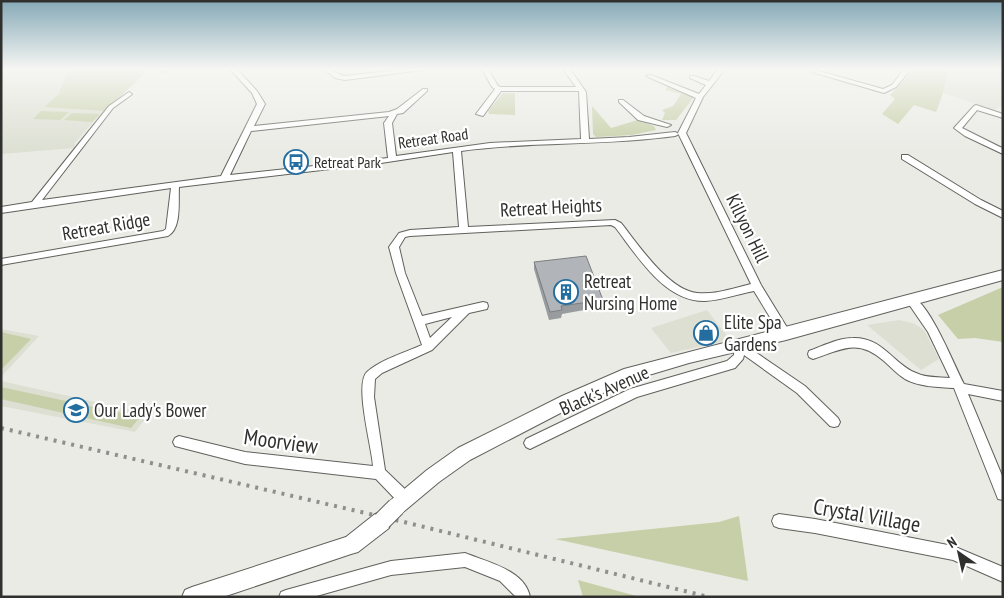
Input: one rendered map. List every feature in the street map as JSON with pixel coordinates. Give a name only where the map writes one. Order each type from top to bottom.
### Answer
[{"type":"main road","points":[[192,597],[351,545],[382,521],[433,476],[464,454],[587,392],[645,368],[786,334],[1003,275]]},
{"type":"street","points":[[34,204],[111,107],[125,97]]},
{"type":"street","points":[[224,179],[261,102],[258,97]]},
{"type":"street","points":[[249,129],[335,121],[395,112],[400,111],[417,97]]},
{"type":"street","points":[[480,114],[493,97]]},
{"type":"street","points":[[584,97],[585,142]]},
{"type":"street","points":[[621,101],[639,116],[679,132],[700,98]]},
{"type":"street","points":[[1003,116],[976,107],[958,128],[965,134],[990,144],[1003,152]]},
{"type":"street","points":[[392,159],[388,123],[395,112]]},
{"type":"street","name":"Retreat Road","points":[[651,137],[666,128]]},
{"type":"street","name":"Retreat Road","points":[[1,210],[131,188],[174,186],[457,150],[521,143],[585,142],[651,137],[679,132]]},
{"type":"street","name":"Killyon Hill","points":[[679,132],[757,287],[786,334]]},
{"type":"street","points":[[457,150],[464,229]]},
{"type":"street","points":[[905,157],[978,202],[1003,215]]},
{"type":"street","name":"Retreat Ridge","points":[[1,262],[165,234],[170,231],[172,226],[174,186]]},
{"type":"street","name":"Retreat Heights","points":[[428,346],[420,321],[397,266],[394,247],[402,235],[410,233],[612,222],[618,226],[661,276],[681,293],[696,297],[757,287]]},
{"type":"street","points":[[911,300],[930,323],[959,386],[1003,494]]},
{"type":"street","points":[[420,321],[482,306]]},
{"type":"street","points":[[401,503],[378,473],[379,463],[368,397],[369,377],[378,370],[428,346],[466,310]]},
{"type":"street","points":[[813,354],[847,342],[861,342],[878,350],[900,370],[913,378],[1003,396]]},
{"type":"street","points":[[739,345],[807,394],[834,422]]},
{"type":"street","name":"Black's Avenue","points":[[530,443],[634,393],[731,365],[738,356],[739,345]]},
{"type":"street","name":"Moorview","points":[[179,442],[246,458],[378,473]]},
{"type":"street","name":"Crystal Village","points":[[779,521],[815,526],[953,553],[1003,575]]},
{"type":"street","points":[[289,596],[391,568],[464,560],[505,576],[522,592],[523,597]]},
{"type":"shaded area","points":[[1,97],[119,97],[86,130],[75,143],[74,148],[1,154]]},
{"type":"shaded area","points":[[955,97],[1003,97],[1003,105],[994,110]]},
{"type":"shaded area","points":[[707,310],[730,340],[671,353],[651,328]]},
{"type":"shaded area","points":[[899,320],[913,323],[924,330],[939,359],[921,370],[867,325]]},
{"type":"shaded area","points":[[1,329],[39,336],[1,377]]},
{"type":"shaded area","name":"Our Lady's Bower","points":[[1,381],[149,414],[135,432],[1,406]]},
{"type":"green space","points":[[56,97],[120,97],[105,111],[44,107]]},
{"type":"green space","points":[[500,97],[515,97],[515,115],[489,114],[488,111]]},
{"type":"green space","points":[[679,97],[694,97],[676,120],[662,120],[665,113],[662,110],[673,106]]},
{"type":"green space","points":[[892,97],[942,97],[936,112],[914,105],[898,124],[882,114],[895,99]]},
{"type":"green space","points":[[592,106],[611,128],[638,120],[654,126],[656,130],[632,135],[596,137],[593,134]]},
{"type":"green space","points":[[41,111],[69,112],[60,120],[33,119]]},
{"type":"green space","points":[[72,113],[100,114],[92,122],[64,120]]},
{"type":"green space","points":[[1003,287],[1003,342],[975,338],[958,339],[938,315]]},
{"type":"green space","points":[[1,332],[31,339],[1,370]]},
{"type":"green space","points":[[1,387],[140,417],[131,428],[1,399]]},
{"type":"green space","points":[[739,516],[748,581],[555,539],[719,522]]},
{"type":"green space","points":[[578,580],[640,597],[583,597]]},
{"type":"building","name":"Retreat Nursing Home","points":[[586,256],[603,300],[561,306],[562,310],[550,312],[534,262]]},
{"type":"railway","points":[[1,428],[404,522],[709,597]]},
{"type":"place","name":"Retreat Park","points":[[296,162]]},
{"type":"place","name":"Retreat Nursing Home","points":[[566,292]]},
{"type":"place","name":"Elite Spa Gardens","points":[[706,333]]},
{"type":"place","name":"Our Lady's Bower","points":[[76,410]]}]
